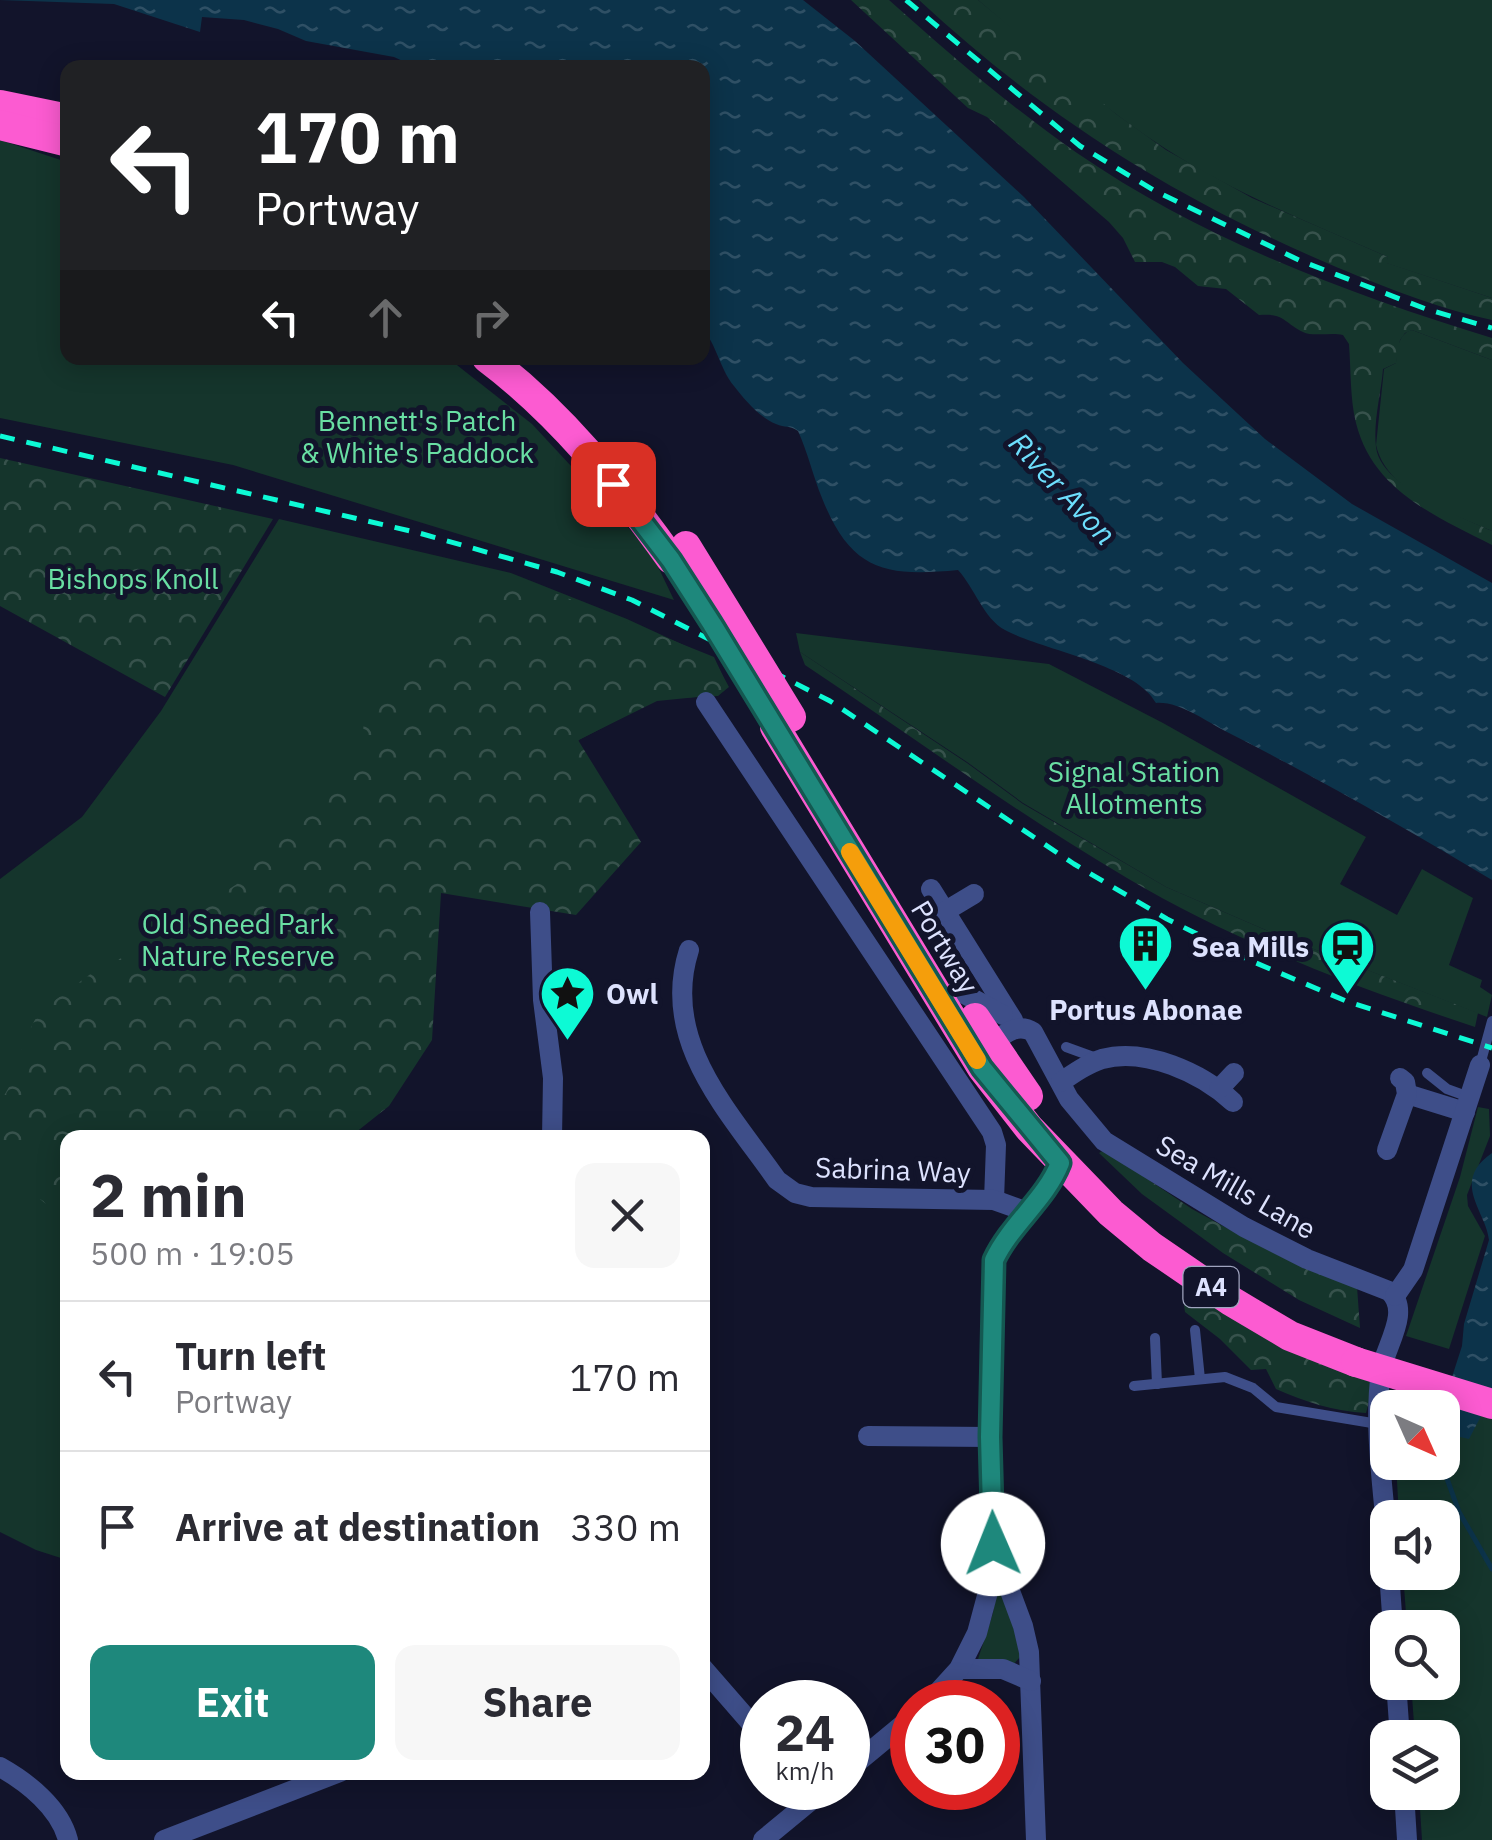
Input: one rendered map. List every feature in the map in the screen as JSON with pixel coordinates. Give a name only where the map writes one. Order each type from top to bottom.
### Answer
[{"type":"highway","points":[[0,104],[60,118]]},
{"type":"highway","points":[[0,125],[60,140]]},
{"type":"highway","name":"Portway","points":[[494,365],[577,442],[678,553]]},
{"type":"highway","name":"Portway","points":[[525,365],[594,430],[648,492],[678,553],[990,1044],[1042,1116],[1074,1151],[1167,1234],[1239,1285],[1359,1353],[1492,1404]]},
{"type":"highway","name":"Portway","points":[[783,722],[982,1068],[1060,1163],[1084,1186],[1152,1247],[1290,1336],[1492,1384]]},
{"type":"street","points":[[706,702],[992,1132],[996,1145],[994,1200]]},
{"type":"street","name":"Sea Mills Lane","points":[[931,889],[1020,1024],[1033,1032],[1065,1090],[1104,1141],[1260,1235],[1395,1296]]},
{"type":"street","points":[[944,912],[978,892]]},
{"type":"street","points":[[548,924],[543,1000],[554,1078],[552,1130]]},
{"type":"street","name":"Sabrina Way","points":[[689,950],[680,1010],[696,1058],[786,1188],[812,1197],[994,1200],[1027,1212]]},
{"type":"street","points":[[958,990],[1020,1024]]},
{"type":"street","points":[[990,1044],[1020,1024]]},
{"type":"street","points":[[1065,1090],[1100,1060],[1136,1056],[1173,1067],[1226,1095],[1234,1073]]},
{"type":"street","points":[[1380,1390],[1381,1369],[1399,1313],[1395,1296],[1413,1270],[1480,1066]]},
{"type":"street","points":[[1388,1150],[1404,1086],[1467,1105]]},
{"type":"street","points":[[949,1680],[977,1633],[988,1592],[993,1544],[992,1277],[1003,1242],[1055,1177],[1060,1163]]},
{"type":"street","points":[[1027,1212],[1059,1194],[1084,1186]]},
{"type":"street","points":[[868,1436],[990,1437]]},
{"type":"street","points":[[993,1544],[1024,1626],[1031,1680],[1036,1840]]},
{"type":"street","points":[[959,1669],[1003,1669],[1031,1680]]},
{"type":"street","points":[[710,1676],[740,1711]]},
{"type":"street","points":[[870,1752],[890,1735]]},
{"type":"street","points":[[0,1767],[55,1813],[68,1840]]},
{"type":"street","points":[[164,1840],[319,1780]]},
{"type":"street","points":[[763,1840],[795,1810]]},
{"type":"street","points":[[1405,1810],[1407,1840]]},
{"type":"lane","points":[[1480,1066],[1492,1020]]},
{"type":"lane","points":[[1066,1047],[1100,1060]]},
{"type":"lane","points":[[1427,1074],[1467,1105]]},
{"type":"lane","points":[[1194,1330],[1200,1379]]},
{"type":"lane","points":[[1155,1338],[1158,1384]]},
{"type":"lane","points":[[1134,1386],[1225,1377],[1241,1382],[1276,1406],[1370,1422]]},
{"type":"green space","points":[[851,0],[889,0],[1052,135],[1174,212],[1330,283],[1492,338],[1492,360],[1412,330],[1405,333],[1396,363],[1383,369],[1375,437],[1381,461],[1391,475],[1443,509],[1492,531],[1492,545],[1409,499],[1377,467],[1364,447],[1356,423],[1349,344],[1343,335],[1303,332],[1279,317],[1259,315],[1226,289],[1198,286],[1175,267],[1162,262],[1135,262],[1123,238],[1109,222],[987,117],[968,108]]},
{"type":"green space","points":[[919,0],[978,0],[1116,114],[1166,150],[1252,198],[1388,257],[1387,263],[1492,298],[1492,320],[1387,288],[1327,263],[1162,181],[1061,116]]},
{"type":"green space","points":[[978,0],[1492,0],[1492,298],[1386,263],[1388,257],[1275,208],[1192,165],[1093,96]]},
{"type":"green space","name":"Bennett's Patch & White's Paddock","points":[[0,140],[60,160],[60,365],[457,365],[532,424],[651,552],[674,600],[233,465],[0,418]]},
{"type":"green space","points":[[1412,330],[1492,360],[1492,531],[1423,499],[1393,476],[1382,461],[1376,445],[1384,369],[1396,363],[1401,339]]},
{"type":"green space","name":"Bishops Knoll","points":[[0,458],[273,519],[165,697],[0,606]]},
{"type":"green space","name":"Old Sneed Park Nature Reserve","points":[[279,519],[511,573],[714,659],[729,687],[718,696],[658,699],[579,740],[521,819],[438,891],[341,1130],[60,1130],[60,1558],[0,1532],[0,879],[82,817],[161,711]]},
{"type":"green space","points":[[520,579],[714,657],[728,687],[717,695],[657,701],[578,740],[641,842],[576,915],[441,893],[432,1040],[389,1106],[359,1130],[60,1130],[60,1152],[0,1151],[0,1103],[14,1078],[24,1041],[39,1012],[96,970],[128,955],[237,884],[268,846],[321,796],[363,744],[364,700],[508,581]]},
{"type":"green space","name":"Signal Station Allotments","points":[[796,633],[1049,664],[1163,723],[1366,837],[1340,884],[1397,915],[1422,869],[1473,898],[1449,965],[1482,980],[1480,987],[1492,995],[1487,1017],[1166,887],[1023,803],[800,652]]},
{"type":"green space","points":[[800,652],[1023,804],[1166,887],[1478,1013],[1475,1027],[1297,962],[1169,901],[964,774],[805,665]]},
{"type":"green space","points":[[1478,1107],[1489,1109],[1490,1136],[1467,1195],[1468,1206],[1485,1236],[1449,1349],[1406,1336],[1460,1177]]},
{"type":"green space","points":[[1104,1150],[1192,1209],[1243,1237],[1357,1287],[1360,1328],[1299,1300],[1223,1253],[1142,1194],[1099,1153]]},
{"type":"green space","points":[[60,1154],[60,1216],[40,1199]]},
{"type":"green space","points":[[1188,1287],[1374,1383],[1366,1413],[1320,1405],[1276,1389],[1266,1369],[1251,1370],[1185,1312],[1183,1298]]},
{"type":"green space","points":[[1460,1408],[1492,1418],[1492,1840],[1422,1840],[1420,1810],[1460,1810],[1460,1720],[1414,1720],[1412,1700],[1460,1700],[1460,1610],[1406,1610],[1404,1590],[1460,1590],[1460,1500],[1398,1500],[1397,1480],[1460,1480]]},
{"type":"green space","points":[[997,1583],[1012,1617],[1020,1657],[1013,1665],[978,1659],[993,1613]]},
{"type":"water","name":"River Avon","points":[[0,0],[803,0],[855,41],[1024,197],[1183,363],[1265,439],[1352,504],[1492,583],[1492,880],[1193,713],[1156,703],[1129,678],[1005,630],[991,618],[958,570],[891,570],[859,555],[845,541],[822,498],[798,431],[770,421],[747,402],[729,379],[710,340],[710,60],[401,60],[306,41],[244,20],[202,17],[200,32],[114,4]]},
{"type":"water","points":[[1492,1153],[1492,1395],[1469,1439],[1460,1437],[1460,1390],[1448,1390],[1489,1240],[1472,1186],[1480,1164]]},
{"type":"waterway","points":[[1447,1480],[1459,1512],[1492,1569]]},
{"type":"railway","points":[[906,0],[1080,146],[1155,191],[1301,261],[1426,309],[1492,328]]},
{"type":"railway","points":[[0,436],[419,533],[557,572],[632,600],[830,701],[1074,864],[1167,919],[1249,960],[1346,1001],[1492,1048]]},
{"type":"slow traffic","points":[[850,852],[977,1060]]},
{"type":"place","name":"Portus Abonae","points":[[1146,993]]},
{"type":"place","name":"Sea Mills","points":[[1348,996]]},
{"type":"place","name":"Owl","points":[[567,1043]]},
{"type":"route","points":[[613,484],[632,504],[712,624],[982,1068],[1060,1163],[1055,1177],[1003,1242],[994,1260],[990,1437],[993,1544]]}]
